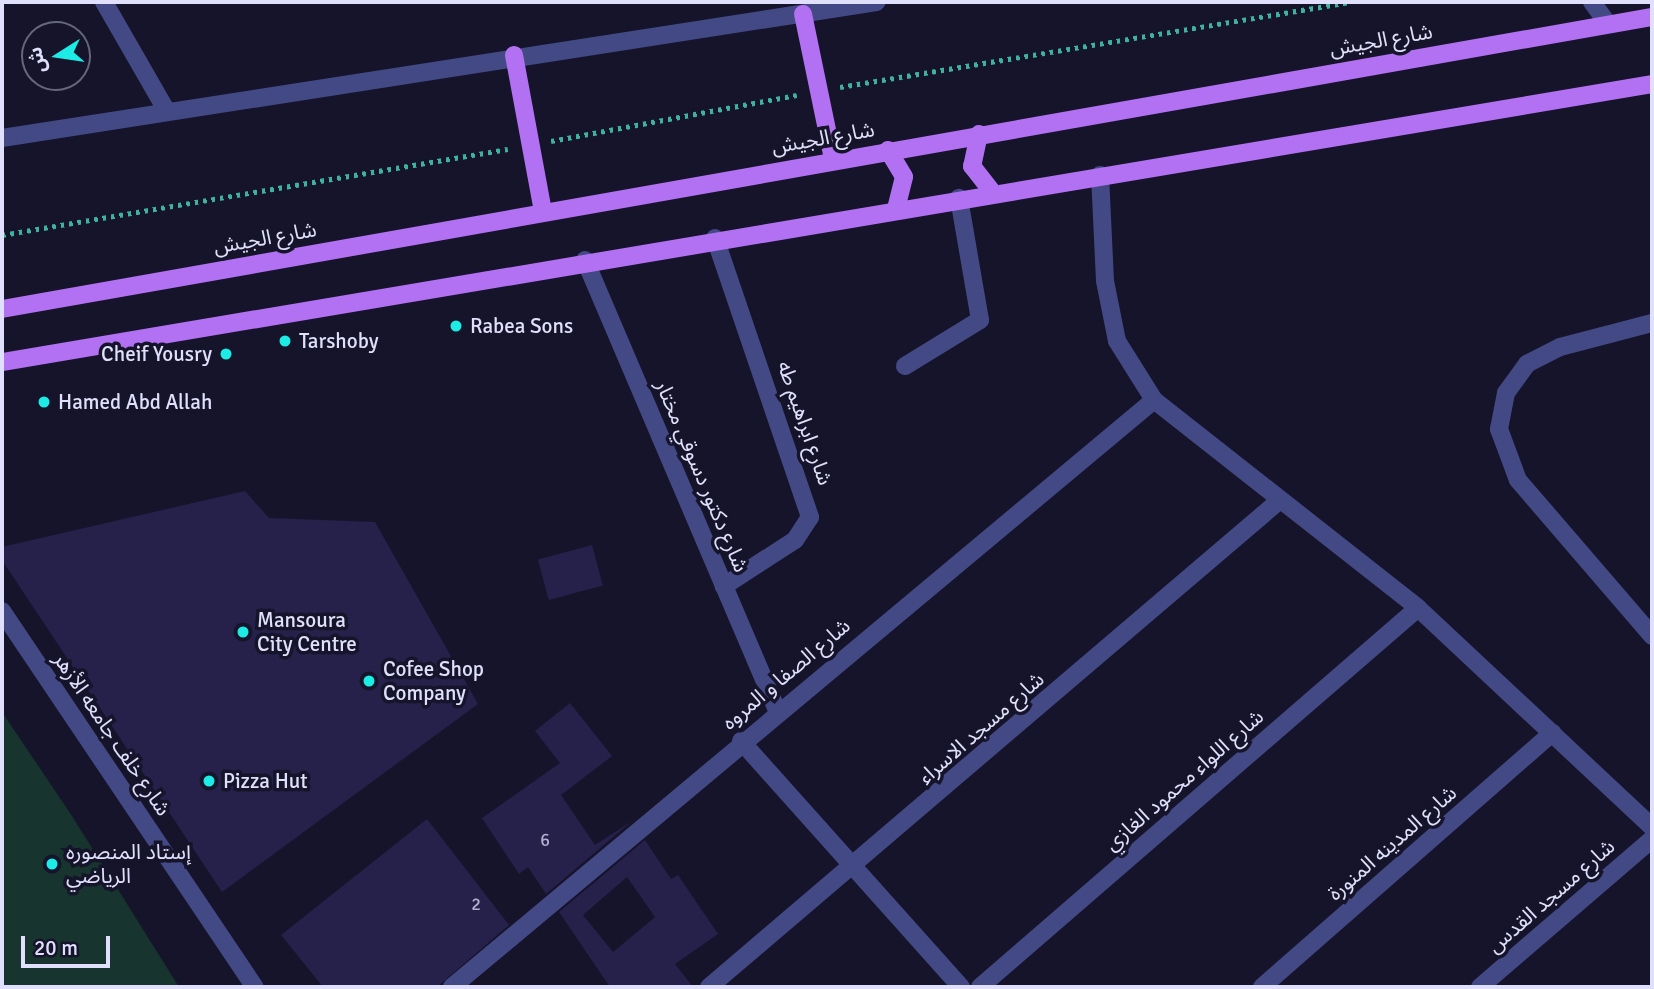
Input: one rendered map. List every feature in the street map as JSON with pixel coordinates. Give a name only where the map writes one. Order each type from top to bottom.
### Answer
[{"type":"main road","points":[[803,14],[833,159]]},
{"type":"main road","name":"شارع الجيش","points":[[2,309],[833,159],[1652,16]]},
{"type":"main road","points":[[514,55],[543,211]]},
{"type":"main road","points":[[2,362],[585,260],[1652,85]]},
{"type":"main road","points":[[979,134],[972,166],[992,192]]},
{"type":"main road","points":[[888,150],[904,177],[896,208]]},
{"type":"street","points":[[104,2],[166,110]]},
{"type":"street","points":[[2,138],[514,55],[876,2]]},
{"type":"street","points":[[1592,2],[1608,24]]},
{"type":"street","points":[[1100,175],[1105,281],[1118,341],[1154,400],[1418,608],[1652,827]]},
{"type":"street","points":[[905,366],[980,320],[959,198]]},
{"type":"street","name":"شارع ابراهيم طه","points":[[715,239],[810,517],[795,540],[724,586]]},
{"type":"street","name":"شارع دكتور دسوقي مختار","points":[[585,260],[777,710]]},
{"type":"street","points":[[1652,323],[1560,346],[1527,363],[1506,393],[1499,429],[1508,464],[1518,480],[1652,636]]},
{"type":"street","name":"شارع الصفا و المروه","points":[[452,987],[777,710],[1154,400]]},
{"type":"street","name":"شارع مسجد الاسراء","points":[[709,987],[1280,500]]},
{"type":"street","name":"شارع اللواء محمود الغازي","points":[[980,987],[1418,608]]},
{"type":"street","name":"شارع خلف جامعه الأزهر","points":[[2,611],[255,987]]},
{"type":"street","name":"شارع المدينه المنورة","points":[[1262,987],[1552,733]]},
{"type":"street","points":[[741,741],[961,987]]},
{"type":"street","name":"شارع مسجد القدس","points":[[1480,987],[1652,839]]},
{"type":"path","points":[[2,235],[531,145],[819,91],[1350,2]]},
{"type":"green space","name":"إستاد المنصوره الرياضي","points":[[2,712],[72,816],[179,987],[2,987]]},
{"type":"building","name":"Mansoura City Centre","points":[[245,491],[269,518],[375,522],[478,704],[222,892],[2,560],[2,547]]},
{"type":"building","points":[[592,545],[603,586],[549,600],[538,559]]},
{"type":"building","points":[[570,703],[612,756],[561,795],[595,845],[632,821],[546,894],[528,867],[519,874],[482,818],[560,763],[535,731]]},
{"type":"building","points":[[427,819],[509,925],[437,987],[323,987],[281,935]]},
{"type":"building","points":[[645,840],[671,879],[678,875],[718,934],[675,964],[693,987],[610,987],[559,912]],"holes":[[[627,877],[655,917],[613,952],[583,915]]]},
{"type":"place","name":"Rabea Sons","points":[[456,326]]},
{"type":"place","name":"Tarshoby","points":[[285,341]]},
{"type":"place","name":"Cheif Yousry","points":[[226,354]]},
{"type":"place","name":"Hamed Abd Allah","points":[[44,402]]},
{"type":"place","name":"Mansoura City Centre","points":[[243,632]]},
{"type":"place","name":"Cofee Shop Company","points":[[369,681]]},
{"type":"place","name":"Pizza Hut","points":[[209,781]]},
{"type":"place","name":"إستاد المنصوره الرياضي","points":[[52,864]]}]
